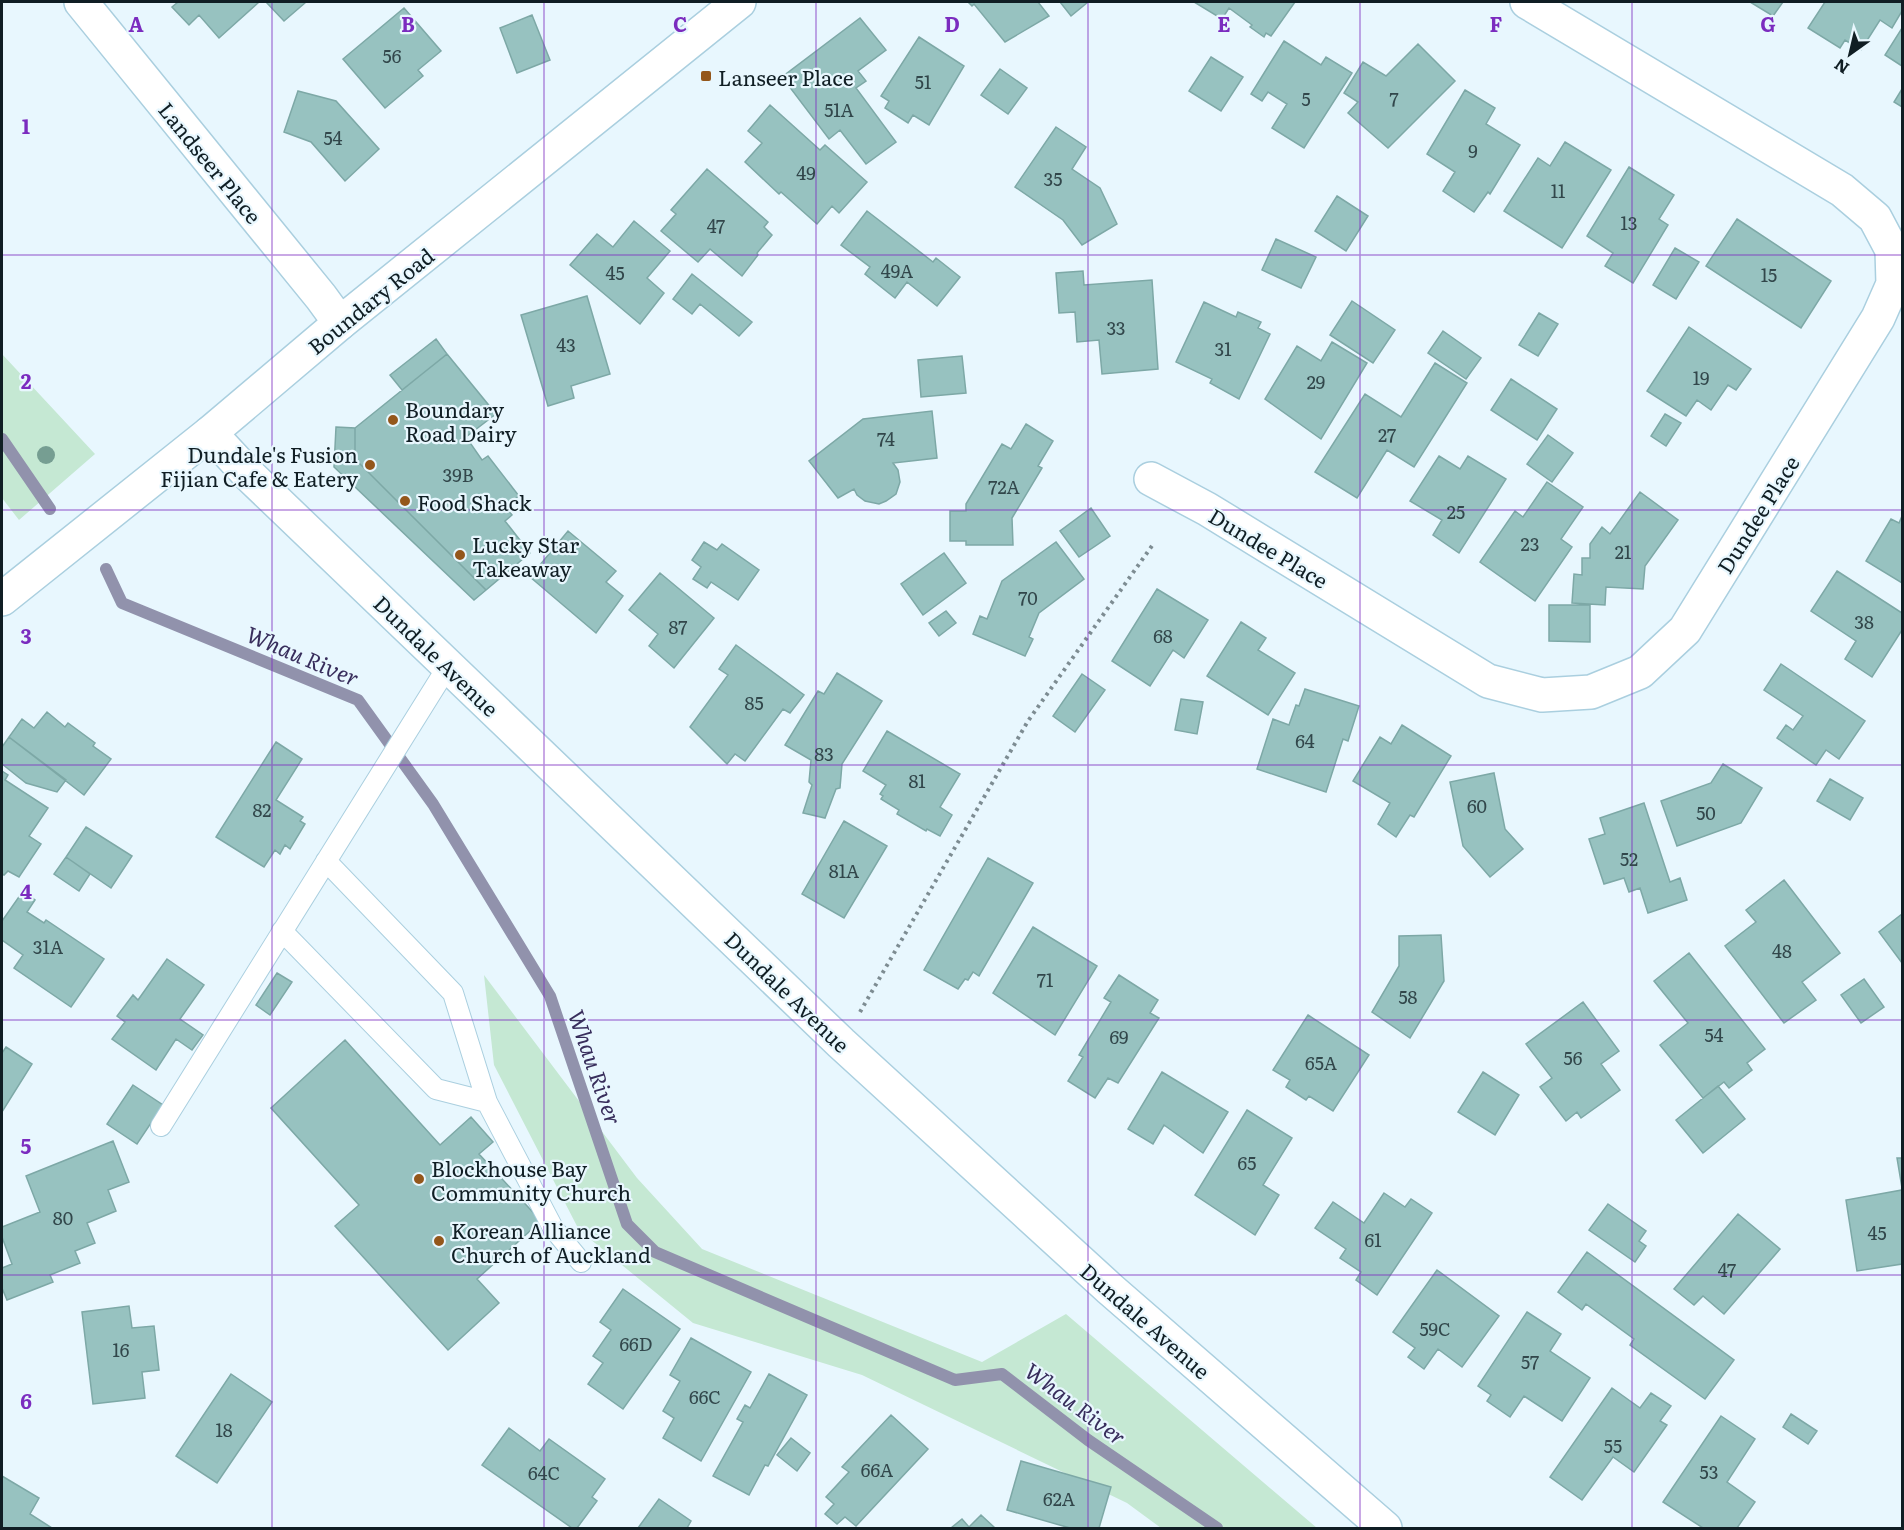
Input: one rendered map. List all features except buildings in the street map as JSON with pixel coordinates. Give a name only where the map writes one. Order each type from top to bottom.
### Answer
[{"type":"street","name":"Landseer Place","points":[[81,2],[340,323]]},
{"type":"street","name":"Boundary Road","points":[[2,599],[210,433],[340,323],[739,2]]},
{"type":"street","name":"Dundee Place","points":[[1151,479],[1207,509],[1488,681],[1542,695],[1591,692],[1640,672],[1685,630],[1878,318],[1893,284],[1892,250],[1875,218],[1842,190],[1527,2]]},
{"type":"street","name":"Dundale Avenue","points":[[210,433],[249,475],[841,1043],[1110,1289],[1385,1528]]},
{"type":"lane","points":[[162,1126],[448,666]]},
{"type":"lane","points":[[326,861],[453,993],[487,1102],[553,1228],[581,1262]]},
{"type":"lane","points":[[282,931],[436,1089],[487,1102]]},
{"type":"path","points":[[860,1012],[1028,721],[1154,543]]},
{"type":"green space","points":[[2,354],[95,454],[19,520],[2,498]]},
{"type":"green space","points":[[484,975],[637,1178],[702,1249],[982,1362],[1066,1314],[1317,1528],[1161,1528],[1127,1503],[862,1375],[693,1323],[579,1230],[494,1065]]},
{"type":"waterway","name":"Whau River","points":[[2,439],[50,509]]},
{"type":"waterway","name":"Whau River","points":[[106,569],[122,603],[358,700],[433,804],[550,996],[627,1224],[655,1252],[955,1380],[1002,1374],[1088,1440],[1217,1528]]},
{"type":"place","name":"Lanseer Place","points":[[706,76]]},
{"type":"place","name":"Boundary Road Dairy","points":[[393,420]]},
{"type":"place","name":"Dundale's Fusion Fijian Cafe & Eatery","points":[[370,465]]},
{"type":"place","name":"Food Shack","points":[[405,501]]},
{"type":"place","name":"Lucky Star Takeaway","points":[[460,555]]},
{"type":"place","name":"Blockhouse Bay Community Church","points":[[419,1179]]},
{"type":"place","name":"Korean Alliance Church of Auckland","points":[[439,1241]]}]
